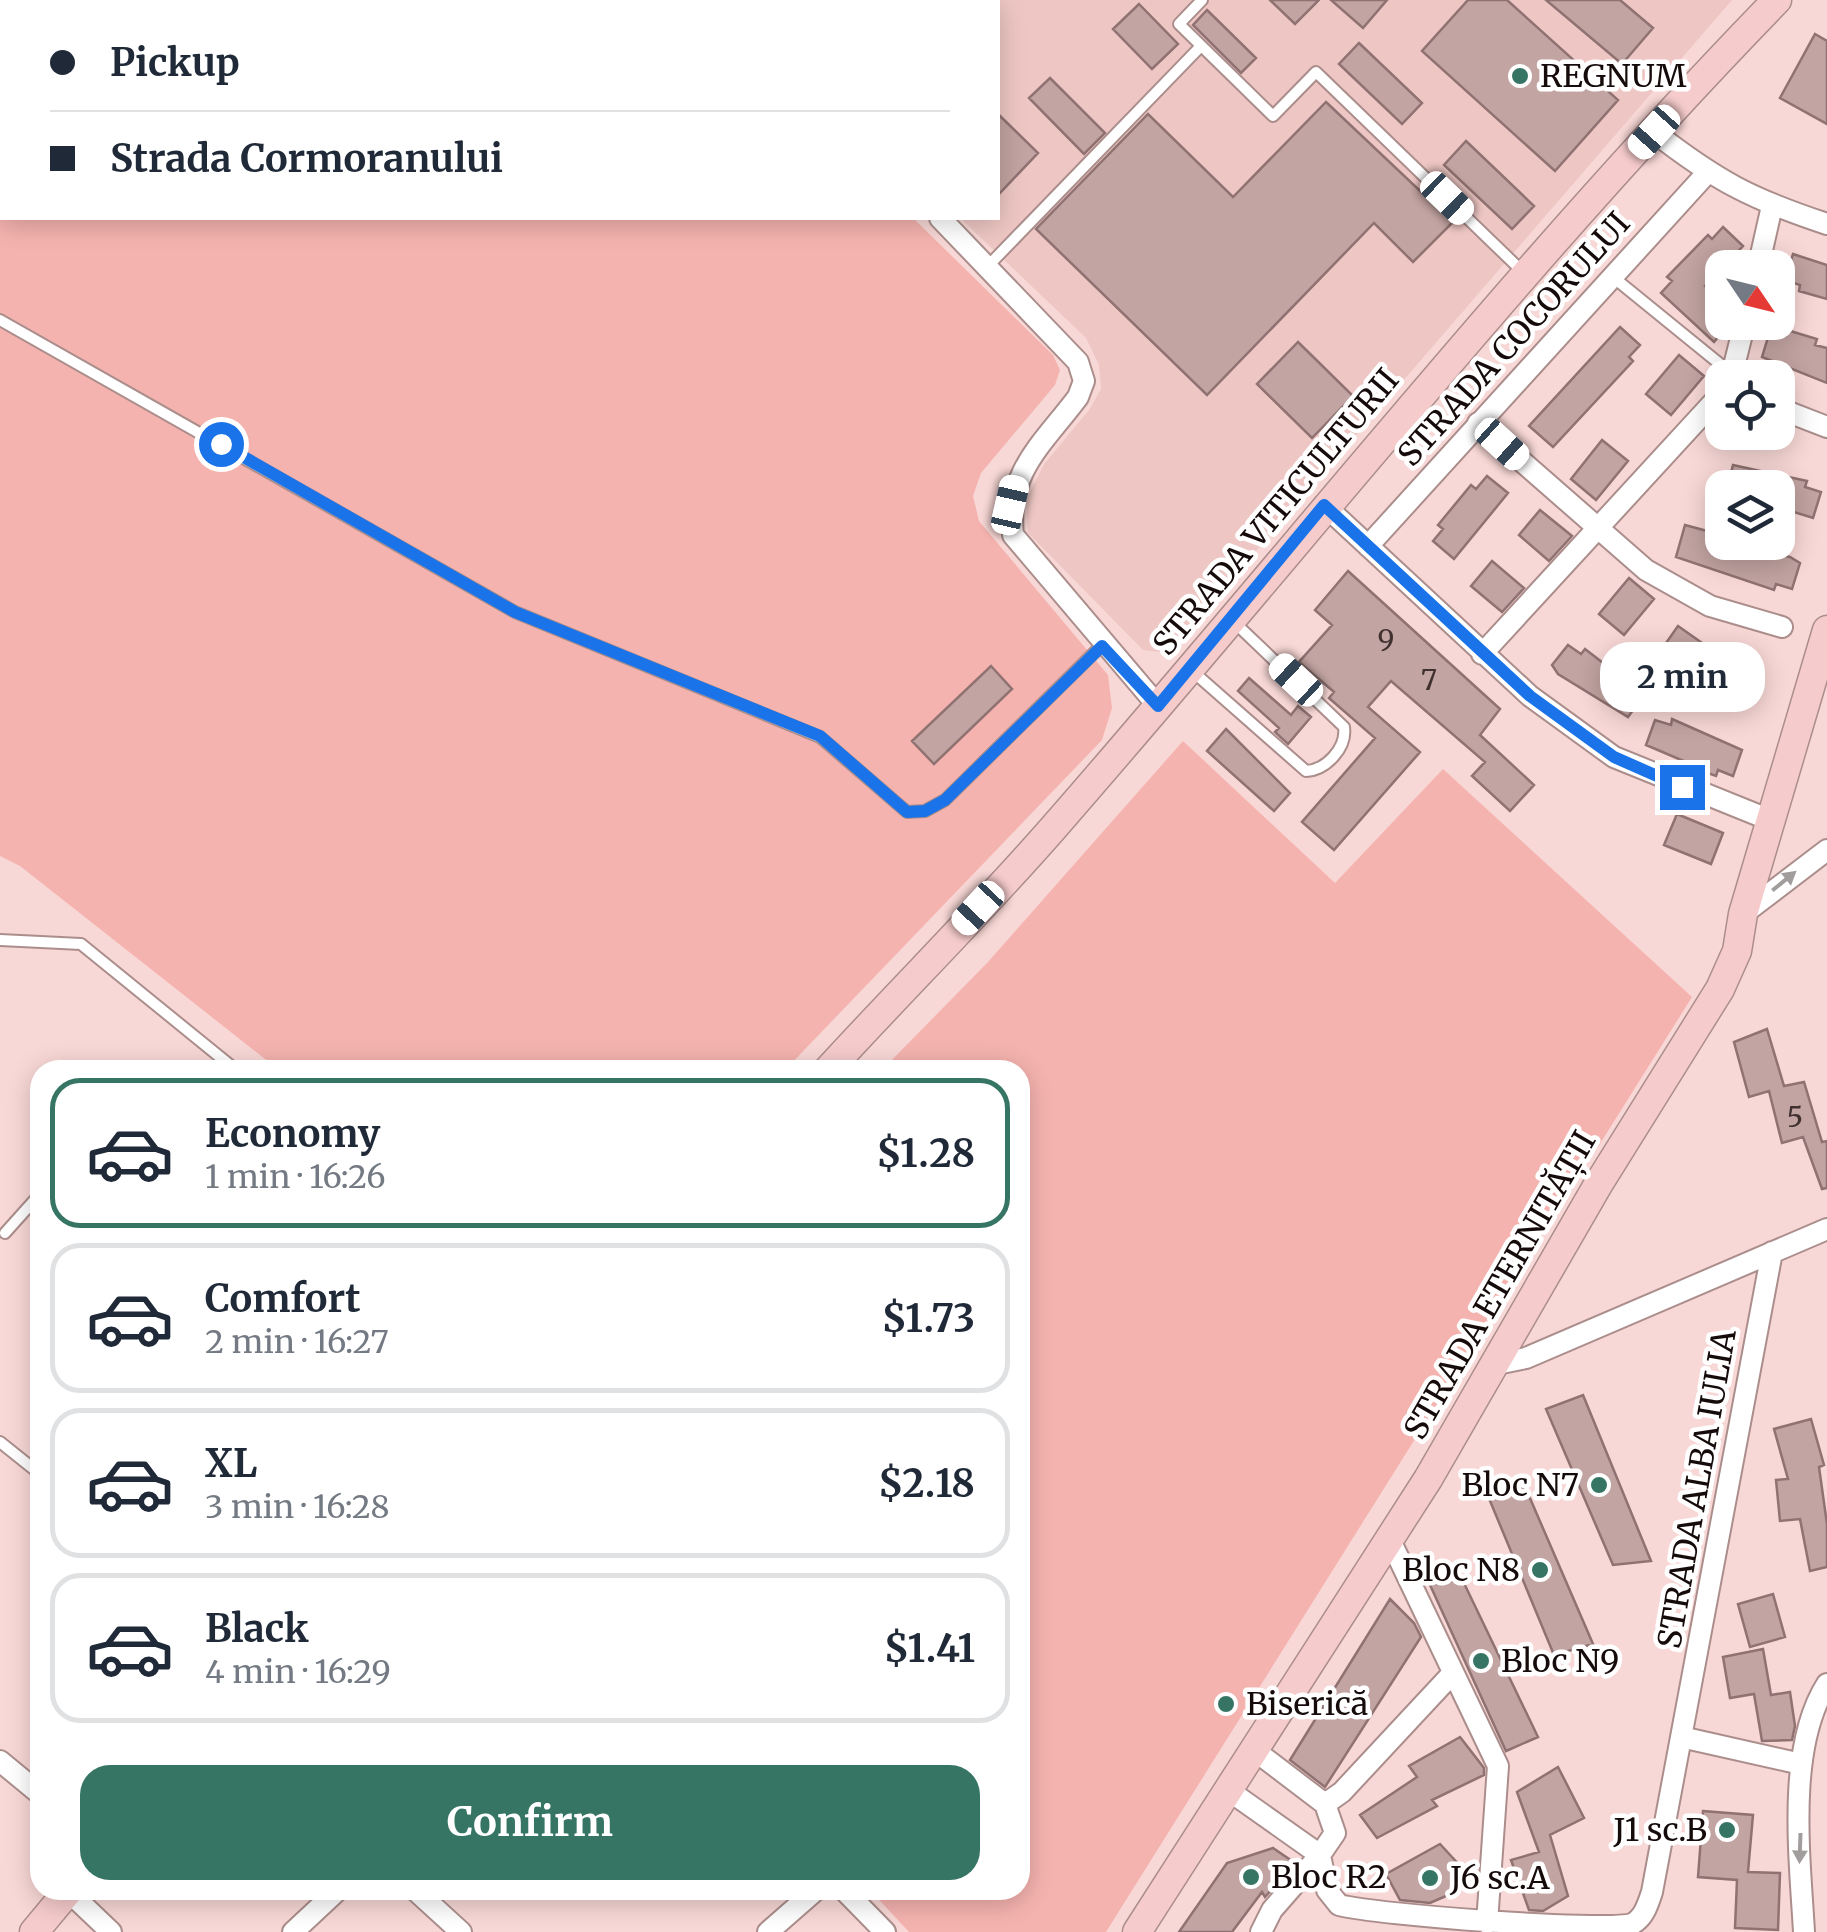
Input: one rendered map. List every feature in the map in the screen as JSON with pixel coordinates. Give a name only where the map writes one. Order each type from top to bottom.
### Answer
[{"type":"main road","name":"STRADA VITICULTURII","points":[[837,1060],[1052,829],[1324,505],[1654,132],[1778,0]]},
{"type":"main road","name":"STRADA ETERNITĂȚII","points":[[1136,1932],[1390,1540],[1720,989],[1737,951],[1743,914],[1827,630]]},
{"type":"main road","points":[[34,1932],[61,1900]]},
{"type":"street","points":[[1654,132],[1706,173],[1772,206],[1827,224]]},
{"type":"street","name":"STRADA COCORULUI","points":[[1368,546],[1706,173]]},
{"type":"street","points":[[1762,250],[1772,206]]},
{"type":"street","points":[[942,220],[1078,362],[1084,381],[1078,397],[1015,483],[1010,505],[1013,535],[1102,646],[1158,706]]},
{"type":"street","points":[[1482,654],[1599,530],[1705,408]]},
{"type":"street","points":[[1795,415],[1827,427]]},
{"type":"street","points":[[1478,423],[1646,570],[1710,606],[1782,627]]},
{"type":"street","points":[[1324,505],[1530,696],[1614,757],[1770,820]]},
{"type":"street","points":[[1743,914],[1827,850]]},
{"type":"street","points":[[1492,1365],[1526,1358],[1827,1229]]},
{"type":"street","name":"STRADA ALBA IULIA","points":[[1488,1923],[1554,1929],[1621,1927],[1640,1917],[1652,1892],[1772,1252]]},
{"type":"street","points":[[1228,1790],[1320,1855],[1327,1890],[1339,1904],[1488,1923],[1498,1766],[1451,1675],[1390,1540]]},
{"type":"street","points":[[1325,1804],[1342,1792],[1451,1675]]},
{"type":"street","points":[[1804,1932],[1799,1866],[1801,1764],[1816,1702],[1827,1684]]},
{"type":"street","points":[[1681,1737],[1801,1764]]},
{"type":"street","points":[[1254,1750],[1325,1804],[1335,1833],[1272,1910],[1261,1932]]},
{"type":"street","points":[[0,1762],[30,1786]]},
{"type":"street","points":[[79,1900],[111,1932]]},
{"type":"street","points":[[293,1932],[327,1900]]},
{"type":"street","points":[[426,1900],[460,1932]]},
{"type":"street","points":[[768,1932],[805,1900]]},
{"type":"street","points":[[854,1900],[884,1932]]},
{"type":"lane","points":[[1202,0],[1179,24],[1273,116],[1316,72],[1526,275]]},
{"type":"lane","points":[[989,266],[1201,46]]},
{"type":"lane","points":[[1610,275],[1705,361]]},
{"type":"lane","points":[[0,320],[515,612],[820,736],[907,812],[925,811],[945,800],[1102,646]]},
{"type":"lane","points":[[1189,668],[1306,772],[1321,768],[1335,754],[1345,736],[1344,727],[1230,619]]},
{"type":"lane","points":[[0,940],[81,944],[224,1060]]},
{"type":"lane","points":[[5,1233],[30,1205]]},
{"type":"lane","points":[[0,1442],[30,1466]]},
{"type":"shaded area","points":[[1000,0],[1314,0],[1318,4],[1322,0],[1732,0],[1168,653],[1143,650],[1028,533],[1026,500],[1044,464],[1089,410],[1101,389],[1099,365],[1086,338],[962,220],[1000,220]]},
{"type":"shaded area","points":[[0,220],[915,220],[1053,355],[1060,370],[1055,385],[981,473],[973,496],[979,521],[1108,675],[1112,708],[1102,740],[795,1060],[266,1060],[20,866],[0,856]]},
{"type":"shaded area","points":[[1183,741],[1335,883],[1443,769],[1692,997],[1106,1932],[909,1932],[879,1900],[1030,1900],[1030,1060],[892,1060],[988,962]]},
{"type":"building","points":[[1270,0],[1319,0],[1295,24]]},
{"type":"building","points":[[1331,0],[1387,0],[1363,28]]},
{"type":"building","name":"REGNUM","points":[[1468,0],[1507,0],[1618,100],[1555,171],[1422,51]]},
{"type":"building","points":[[1546,0],[1620,0],[1653,28],[1622,64]]},
{"type":"building","points":[[1139,4],[1178,44],[1152,69],[1113,29]]},
{"type":"building","points":[[1207,10],[1256,58],[1241,73],[1193,25]]},
{"type":"building","points":[[1815,34],[1827,41],[1827,124],[1780,98]]},
{"type":"building","points":[[1359,43],[1422,103],[1402,124],[1339,64]]},
{"type":"building","points":[[1050,78],[1105,133],[1084,154],[1029,98]]},
{"type":"building","points":[[1326,102],[1453,222],[1413,262],[1374,223],[1207,395],[1036,229],[1148,114],[1233,197]]},
{"type":"building","points":[[1000,116],[1038,153],[1000,193]]},
{"type":"building","points":[[1466,141],[1534,206],[1512,229],[1444,165]]},
{"type":"building","points":[[1723,227],[1743,246],[1739,250],[1705,250],[1705,334],[1661,293],[1672,281],[1667,277],[1708,235],[1712,239]]},
{"type":"building","points":[[1795,255],[1827,265],[1827,299],[1799,291],[1800,285],[1795,283]]},
{"type":"building","points":[[1620,327],[1640,345],[1629,357],[1633,361],[1553,447],[1529,426]]},
{"type":"building","points":[[1795,332],[1817,339],[1815,345],[1827,348],[1827,383],[1795,370],[1795,360],[1762,357],[1767,340],[1795,340]]},
{"type":"building","points":[[1298,342],[1353,396],[1312,438],[1257,384]]},
{"type":"building","points":[[1679,355],[1704,376],[1671,415],[1646,394]]},
{"type":"building","points":[[1602,440],[1628,461],[1596,500],[1571,479]]},
{"type":"building","points":[[1487,476],[1508,493],[1454,559],[1433,541],[1443,529],[1438,525],[1471,485],[1476,489]]},
{"type":"building","points":[[1795,478],[1807,481],[1805,487],[1821,492],[1813,518],[1795,512]]},
{"type":"building","points":[[1540,510],[1572,536],[1549,561],[1519,535]]},
{"type":"building","points":[[1685,525],[1705,530],[1705,560],[1800,563],[1792,589],[1776,584],[1774,590],[1676,557]]},
{"type":"building","points":[[1492,561],[1524,588],[1502,612],[1471,586]]},
{"type":"building","points":[[1348,571],[1500,709],[1480,735],[1534,785],[1510,811],[1472,776],[1485,762],[1391,681],[1368,707],[1420,752],[1334,850],[1302,822],[1375,738],[1329,698],[1334,692],[1299,662],[1332,625],[1315,610]]},
{"type":"building","points":[[1629,578],[1654,599],[1624,635],[1599,614]]},
{"type":"building","points":[[1678,626],[1705,645],[1668,697],[1664,695],[1681,648],[1650,688],[1640,680]]},
{"type":"building","points":[[1568,645],[1581,654],[1585,649],[1607,666],[1610,662],[1635,681],[1631,685],[1644,695],[1628,717],[1558,674],[1552,665]]},
{"type":"building","points":[[1725,646],[1756,656],[1739,703],[1709,693]]},
{"type":"building","points":[[991,666],[1012,689],[934,764],[912,741]]},
{"type":"building","points":[[1249,678],[1291,715],[1298,706],[1311,717],[1288,744],[1275,732],[1279,728],[1238,691]]},
{"type":"building","points":[[1672,719],[1742,750],[1733,776],[1718,770],[1716,776],[1685,765],[1686,762],[1646,745],[1655,720],[1671,725]]},
{"type":"building","points":[[1226,729],[1290,793],[1274,811],[1207,751]]},
{"type":"building","points":[[1677,814],[1723,833],[1711,864],[1664,845]]},
{"type":"building","points":[[1767,1029],[1784,1086],[1804,1082],[1822,1142],[1827,1141],[1827,1188],[1822,1189],[1803,1137],[1782,1143],[1769,1091],[1749,1097],[1734,1042]]},
{"type":"building","name":"Bloc N7","points":[[1583,1395],[1651,1561],[1613,1565],[1546,1409]]},
{"type":"building","points":[[1811,1419],[1824,1465],[1819,1467],[1827,1524],[1827,1567],[1810,1571],[1800,1519],[1780,1521],[1776,1480],[1788,1479],[1774,1429]]},
{"type":"building","name":"Bloc N8","points":[[1523,1482],[1593,1644],[1554,1655],[1488,1496]]},
{"type":"building","name":"Bloc N9","points":[[1462,1579],[1538,1737],[1506,1751],[1430,1585]]},
{"type":"building","points":[[1773,1594],[1785,1637],[1750,1647],[1738,1604]]},
{"type":"building","points":[[1390,1599],[1414,1623],[1421,1637],[1325,1787],[1290,1760]]},
{"type":"building","points":[[1763,1649],[1771,1695],[1790,1692],[1795,1726],[1792,1740],[1762,1741],[1754,1694],[1730,1698],[1723,1657]]},
{"type":"building","points":[[1460,1737],[1484,1768],[1484,1775],[1432,1800],[1437,1806],[1377,1838],[1360,1815],[1417,1777],[1409,1766]]},
{"type":"building","points":[[1558,1767],[1584,1818],[1550,1835],[1568,1896],[1543,1911],[1529,1910],[1511,1860],[1539,1852],[1517,1792]]},
{"type":"building","points":[[1703,1811],[1753,1815],[1748,1872],[1780,1873],[1778,1930],[1735,1928],[1737,1880],[1698,1877]]},
{"type":"building","name":"J6 sc.A","points":[[1440,1844],[1476,1883],[1430,1903],[1400,1900],[1386,1874]]},
{"type":"building","name":"Bloc R2","points":[[1273,1848],[1295,1863],[1265,1897],[1262,1892],[1232,1932],[1179,1932],[1227,1863]]},
{"type":"place","name":"REGNUM","points":[[1520,76]]},
{"type":"place","name":"Bloc N7","points":[[1599,1485]]},
{"type":"place","name":"Bloc N8","points":[[1540,1570]]},
{"type":"place","name":"Bloc N9","points":[[1481,1661]]},
{"type":"place","name":"Biserică","points":[[1226,1704]]},
{"type":"place","name":"J1 sc.B","points":[[1727,1830]]},
{"type":"place","name":"Bloc R2","points":[[1251,1877]]},
{"type":"place","name":"J6 sc.A","points":[[1430,1878]]},
{"type":"route","points":[[221,444],[515,612],[820,736],[907,812],[925,811],[945,800],[1102,646],[1158,706],[1324,505],[1482,654],[1554,715],[1614,757],[1682,787]]}]
